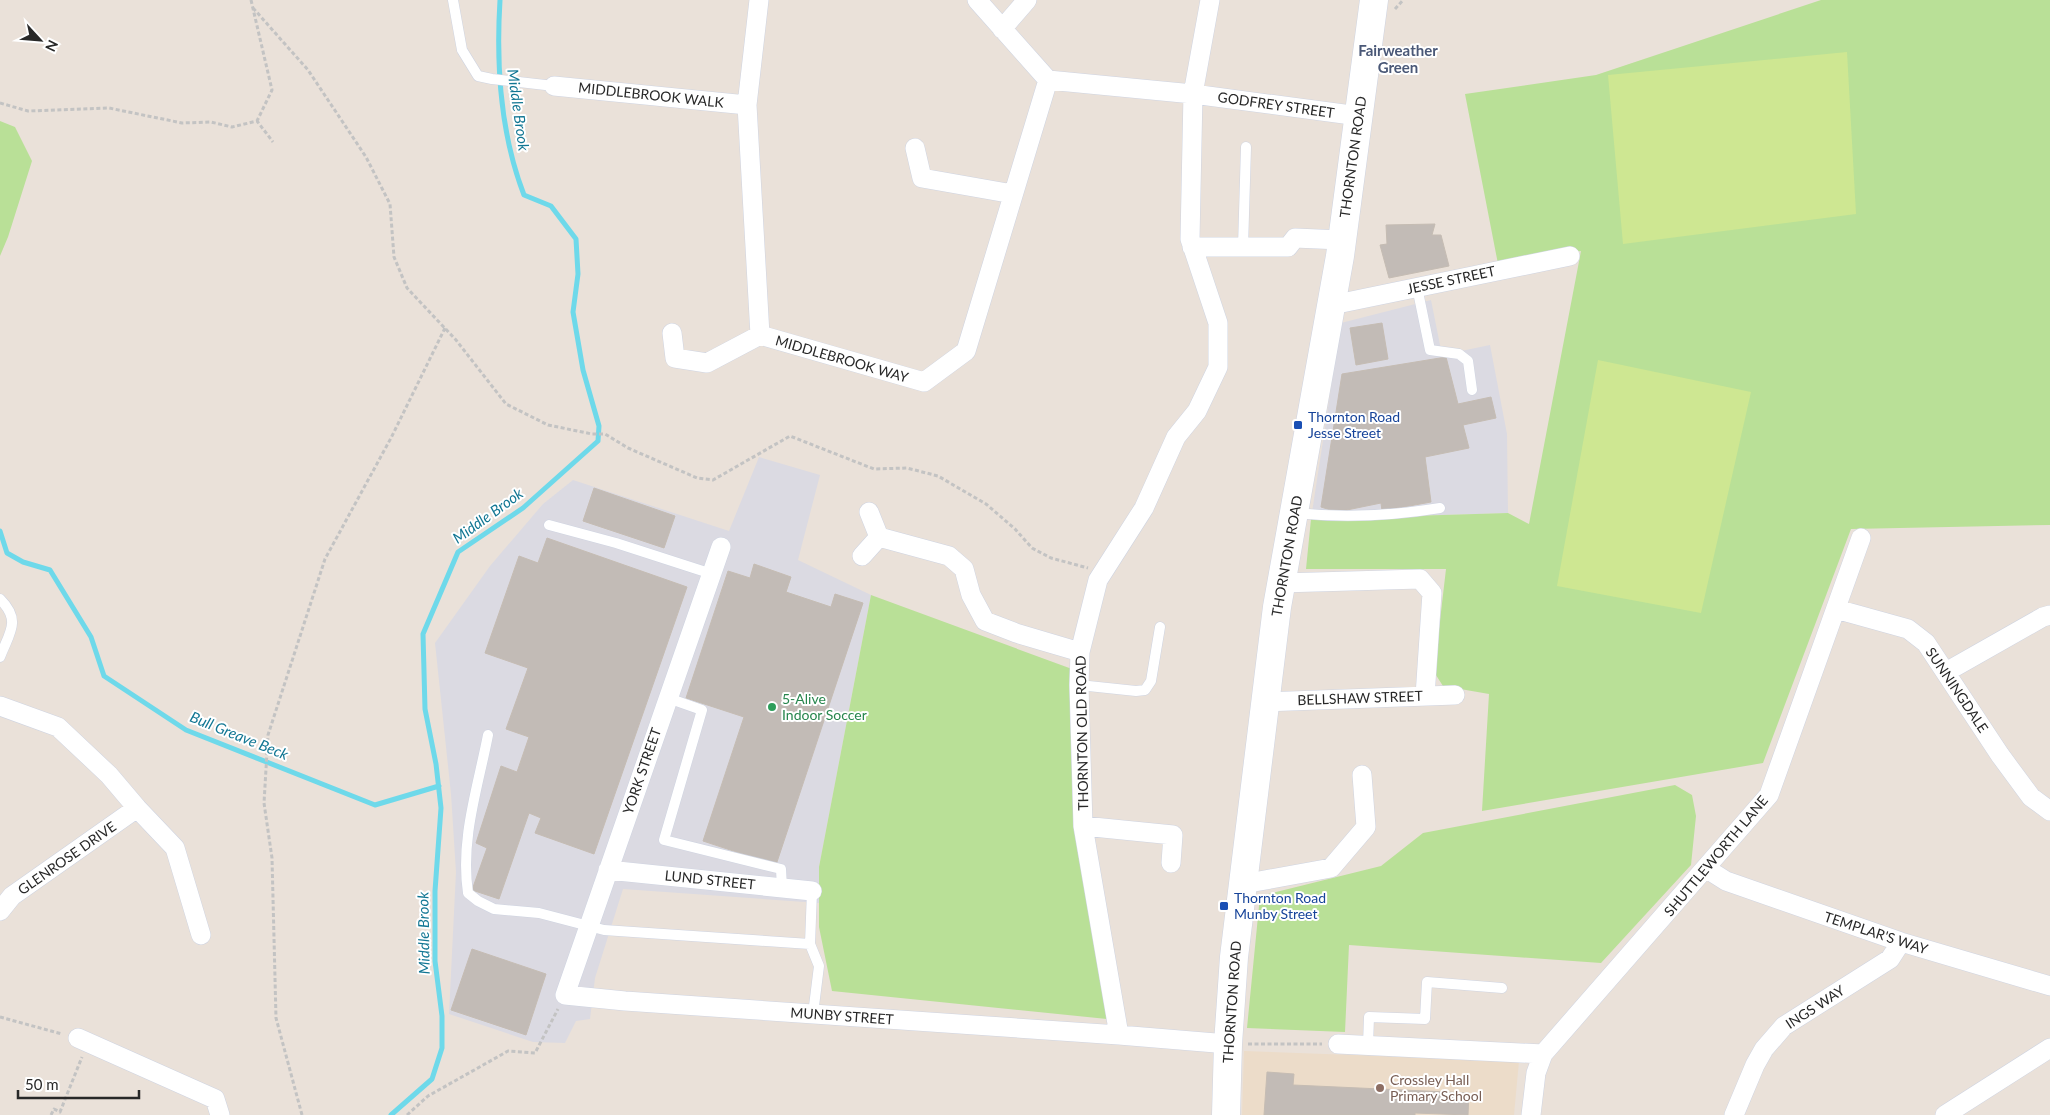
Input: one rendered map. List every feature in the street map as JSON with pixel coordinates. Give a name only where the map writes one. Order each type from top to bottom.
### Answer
[{"type":"main road","name":"THORNTON ROAD","points":[[1226,1115],[1228,1044],[1234,957],[1265,702],[1281,583],[1340,256],[1374,0]]},
{"type":"street","name":"MIDDLEBROOK WAY","points":[[759,0],[747,105],[760,335],[924,382],[966,351],[1048,80]]},
{"type":"street","points":[[977,0],[1048,80]]},
{"type":"street","points":[[1002,29],[1027,0]]},
{"type":"street","name":"THORNTON OLD ROAD","points":[[1119,1035],[1083,826],[1079,685],[1080,652],[1098,580],[1144,508],[1176,437],[1197,411],[1218,367],[1218,323],[1190,239],[1193,94],[1210,0]]},
{"type":"street","name":"GODFREY STREET","points":[[1048,80],[1193,94],[1359,116]]},
{"type":"street","name":"MIDDLEBROOK WALK","points":[[554,86],[747,105]]},
{"type":"street","points":[[914,148],[922,178],[1013,194]]},
{"type":"street","points":[[1192,247],[1288,247],[1294,238],[1341,240]]},
{"type":"street","name":"JESSE STREET","points":[[1332,304],[1570,256]]},
{"type":"street","points":[[672,333],[675,358],[707,363],[760,335]]},
{"type":"street","points":[[870,512],[879,537]]},
{"type":"street","points":[[862,556],[879,537]]},
{"type":"street","points":[[879,537],[949,556],[964,569],[971,595],[985,621],[1016,633],[1080,652]]},
{"type":"street","name":"SHUTTLEWORTH LANE","points":[[1531,1115],[1536,1072],[1543,1054],[1769,795],[1861,538]]},
{"type":"street","name":"YORK STREET","points":[[565,995],[721,547]]},
{"type":"street","points":[[1281,583],[1420,579],[1432,594],[1425,696]]},
{"type":"street","name":"SUNNINGDALE","points":[[1836,609],[1908,630],[1926,643],[2005,762],[2031,797],[2050,811]]},
{"type":"street","points":[[1946,672],[2043,617],[2050,615]]},
{"type":"street","name":"BELLSHAW STREET","points":[[1265,702],[1455,695]]},
{"type":"street","points":[[0,706],[58,727],[109,775],[175,848],[201,935]]},
{"type":"street","points":[[1243,884],[1331,868],[1366,827],[1362,775]]},
{"type":"street","name":"GLENROSE DRIVE","points":[[0,911],[6,891],[137,808]]},
{"type":"street","points":[[1083,826],[1173,835],[1171,863]]},
{"type":"street","name":"TEMPLAR'S WAY","points":[[1707,868],[1726,881],[1901,942],[2050,986]]},
{"type":"street","name":"LUND STREET","points":[[608,870],[812,891]]},
{"type":"street","name":"INGS WAY","points":[[1734,1115],[1764,1049],[1784,1026],[1890,959],[1901,942]]},
{"type":"street","name":"MUNBY STREET","points":[[565,995],[626,1002],[1119,1035]]},
{"type":"street","points":[[1119,1035],[1228,1044]]},
{"type":"street","points":[[83,1040],[215,1099],[220,1115]]},
{"type":"street","points":[[1338,1044],[1543,1054]]},
{"type":"street","points":[[1945,1115],[2050,1048]]},
{"type":"lane","points":[[453,0],[462,50],[478,76],[554,86]]},
{"type":"lane","points":[[1243,248],[1246,147]]},
{"type":"lane","points":[[1417,287],[1430,350],[1459,354],[1468,361],[1472,390]]},
{"type":"lane","points":[[1294,512],[1331,516],[1358,516],[1440,508]]},
{"type":"lane","points":[[549,525],[616,543],[712,574]]},
{"type":"lane","points":[[0,599],[10,611],[14,624],[0,657]]},
{"type":"lane","points":[[1079,685],[1136,691],[1145,690],[1151,681],[1160,627]]},
{"type":"lane","points":[[668,698],[702,710],[664,840],[782,869],[782,888]]},
{"type":"lane","points":[[488,735],[472,805],[466,870],[468,893],[478,901],[494,909],[539,913],[604,930],[810,944]]},
{"type":"lane","points":[[812,891],[810,944],[819,966],[814,1014]]},
{"type":"lane","points":[[1368,1045],[1369,1017],[1426,1019],[1427,982],[1502,988]]},
{"type":"path","points":[[251,0],[272,90],[257,121]]},
{"type":"path","points":[[253,8],[308,70],[366,157],[390,204],[394,257],[407,288],[445,328],[506,404],[548,425],[592,434],[605,434],[628,448],[696,478],[713,480],[790,436],[874,469],[907,468],[938,476],[986,504],[1015,529],[1032,548],[1051,558],[1103,573]]},
{"type":"path","points":[[0,103],[28,111],[109,108],[182,124],[211,122],[232,127],[257,121]]},
{"type":"path","points":[[257,121],[273,142]]},
{"type":"path","points":[[302,1115],[276,1018],[272,858],[264,803],[268,735],[325,559],[390,438],[445,328]]},
{"type":"path","points":[[407,1115],[428,1096],[508,1051],[535,1053],[565,995]]},
{"type":"path","points":[[0,1017],[83,1040],[60,1112],[54,1109],[51,1115]]},
{"type":"path","points":[[1228,1044],[1338,1044]]},
{"type":"shaded area","points":[[1431,300],[1442,355],[1490,345],[1507,434],[1508,513],[1311,519],[1341,323]]},
{"type":"shaded area","points":[[759,457],[820,475],[798,560],[871,595],[819,867],[819,903],[623,889],[595,978],[590,1019],[576,1021],[565,1043],[533,1042],[449,1014],[456,872],[451,794],[435,643],[490,566],[543,504],[573,480],[729,531]]},
{"type":"shaded area","name":"Crossley Hall Primary School","points":[[1244,1051],[1519,1061],[1514,1115],[1242,1115]]},
{"type":"green space","points":[[1821,0],[2050,0],[2050,525],[1851,529],[1763,763],[1482,811],[1489,694],[1443,686],[1434,672],[1446,569],[1306,569],[1311,519],[1508,513],[1529,524],[1581,251],[1498,264],[1465,94],[1596,75]]},
{"type":"green space","points":[[1847,52],[1856,214],[1623,244],[1608,75]]},
{"type":"green space","points":[[0,121],[15,127],[32,161],[8,237],[0,256]]},
{"type":"green space","points":[[1598,360],[1751,392],[1701,613],[1557,586]]},
{"type":"green space","points":[[871,595],[1072,669],[1074,816],[1107,1019],[832,991],[819,927],[819,867]]},
{"type":"green space","points":[[1675,785],[1692,795],[1696,816],[1691,865],[1601,963],[1349,945],[1345,1032],[1247,1028],[1260,896],[1381,866],[1423,833]]},
{"type":"building","points":[[1435,224],[1432,235],[1441,235],[1449,266],[1389,278],[1380,245],[1387,244],[1386,225]]},
{"type":"building","points":[[1382,323],[1388,359],[1356,365],[1350,328]]},
{"type":"building","points":[[1446,357],[1458,404],[1491,397],[1496,418],[1463,425],[1469,448],[1425,457],[1431,502],[1382,511],[1381,503],[1337,512],[1321,507],[1342,374]]},
{"type":"building","points":[[594,488],[675,516],[664,548],[583,521]]},
{"type":"building","points":[[547,538],[687,587],[594,854],[535,833],[541,818],[529,813],[499,899],[472,890],[487,848],[476,843],[501,766],[517,772],[529,737],[506,729],[528,668],[485,653],[519,556],[538,563]]},
{"type":"building","name":"5-Alive Indoor Soccer","points":[[754,564],[791,577],[786,592],[831,607],[835,594],[863,603],[776,865],[703,841],[744,717],[686,698],[728,571],[750,578]]},
{"type":"building","points":[[472,949],[546,974],[526,1035],[451,1010]]},
{"type":"building","points":[[1267,1072],[1294,1074],[1293,1085],[1469,1093],[1468,1115],[1415,1113],[1415,1115],[1264,1115]]},
{"type":"waterway","name":"Middle Brook","points":[[391,1115],[432,1079],[442,1048],[442,1016],[435,961],[435,891],[441,808],[436,764],[425,709],[423,634],[458,552],[523,508],[598,441],[599,426],[583,370],[573,312],[578,274],[576,239],[551,206],[524,195],[516,171],[505,123],[502,99],[499,49],[500,0]]},
{"type":"waterway","name":"Bull Greave Beck","points":[[0,531],[7,553],[23,562],[50,570],[91,637],[104,676],[186,730],[375,805],[439,786]]},
{"type":"place","name":"Thornton Road Jesse Street","points":[[1298,425]]},
{"type":"place","name":"5-Alive Indoor Soccer","points":[[772,707]]},
{"type":"place","name":"Thornton Road Munby Street","points":[[1224,906]]},
{"type":"place","name":"Crossley Hall Primary School","points":[[1380,1088]]},
{"type":"district","name":"Fairweather Green","points":[[1398,60]]}]
